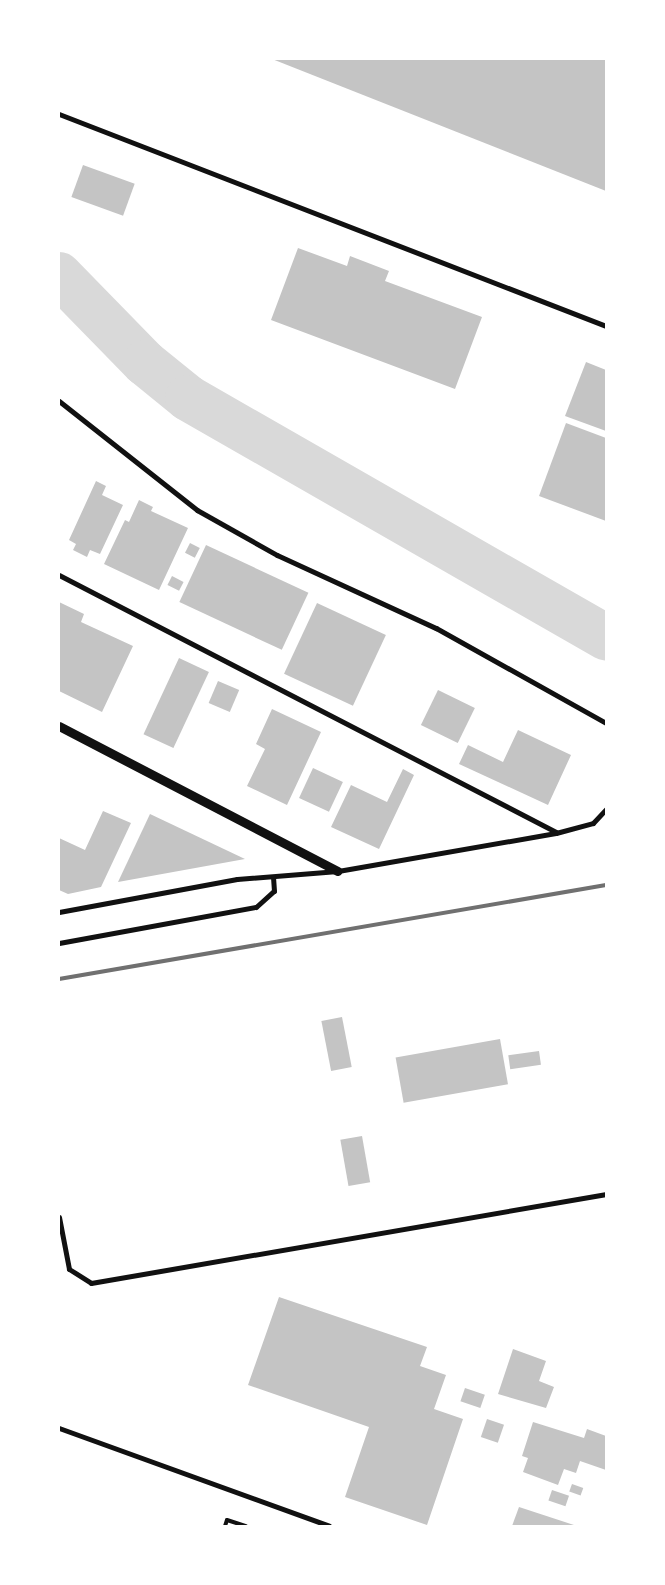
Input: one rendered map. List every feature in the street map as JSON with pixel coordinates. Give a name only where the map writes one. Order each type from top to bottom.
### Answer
[{"type":"street","points":[[59,114],[606,326]]},
{"type":"street","points":[[59,402],[197,510],[277,555],[436,628],[606,723]]},
{"type":"street","points":[[59,575],[556,832]]},
{"type":"street","points":[[59,726],[338,872]]},
{"type":"street","points":[[59,912],[237,879],[338,872],[556,832],[593,823],[606,809]]},
{"type":"street","points":[[59,943],[256,908],[274,891],[273,876]]},
{"type":"street","points":[[59,1217],[69,1269],[92,1283],[606,1194]]},
{"type":"street","points":[[59,1428],[329,1526]]},
{"type":"lane","points":[[225,1526],[227,1520],[246,1526]]},
{"type":"building","points":[[272,59],[606,59],[606,191]]},
{"type":"building","points":[[83,165],[135,184],[123,216],[71,197]]},
{"type":"building","points":[[298,248],[347,266],[350,256],[389,271],[385,281],[482,317],[455,389],[271,320]]},
{"type":"building","points":[[586,362],[606,370],[606,431],[565,416]]},
{"type":"building","points":[[566,423],[606,438],[606,521],[539,496]]},
{"type":"building","points":[[96,481],[106,486],[102,495],[123,505],[100,554],[90,550],[87,557],[73,550],[76,544],[69,540]]},
{"type":"building","points":[[139,500],[153,507],[151,511],[188,528],[159,590],[104,564],[125,520],[129,522]]},
{"type":"building","points":[[190,543],[200,548],[195,558],[185,553]]},
{"type":"building","points":[[206,545],[308,593],[282,650],[179,602]]},
{"type":"building","points":[[172,576],[184,582],[179,591],[167,585]]},
{"type":"building","points":[[59,602],[84,614],[81,622],[133,646],[102,712],[59,691]]},
{"type":"building","points":[[317,603],[386,635],[353,706],[284,674]]},
{"type":"building","points":[[179,658],[209,672],[173,748],[144,734]]},
{"type":"building","points":[[218,681],[239,690],[230,712],[209,703]]},
{"type":"building","points":[[438,690],[475,708],[458,743],[421,725]]},
{"type":"building","points":[[272,709],[321,732],[287,805],[247,786],[265,749],[256,744]]},
{"type":"building","points":[[518,730],[571,755],[548,805],[459,764],[468,745],[503,762]]},
{"type":"building","points":[[313,768],[343,782],[329,812],[299,798]]},
{"type":"building","points":[[403,769],[414,775],[379,849],[331,827],[351,785],[387,802]]},
{"type":"building","points":[[103,811],[131,823],[101,887],[68,894],[59,890],[59,838],[85,850]]},
{"type":"building","points":[[150,814],[245,859],[118,882]]},
{"type":"building","points":[[342,1017],[352,1067],[331,1071],[321,1021]]},
{"type":"building","points":[[500,1039],[508,1084],[404,1103],[396,1057]]},
{"type":"building","points":[[539,1051],[541,1065],[510,1069],[508,1055]]},
{"type":"building","points":[[362,1136],[370,1182],[348,1186],[340,1140]]},
{"type":"building","points":[[279,1297],[427,1347],[420,1366],[446,1375],[434,1409],[463,1419],[427,1525],[345,1497],[369,1427],[248,1385]]},
{"type":"building","points":[[513,1349],[546,1361],[539,1381],[554,1387],[546,1408],[498,1394]]},
{"type":"building","points":[[465,1388],[485,1395],[480,1408],[460,1401]]},
{"type":"building","points":[[487,1419],[504,1425],[498,1443],[481,1437]]},
{"type":"building","points":[[533,1422],[584,1438],[587,1429],[606,1436],[606,1470],[580,1461],[576,1473],[564,1469],[558,1485],[523,1472],[528,1458],[522,1456]]},
{"type":"building","points":[[572,1484],[583,1488],[581,1496],[569,1492]]},
{"type":"building","points":[[552,1490],[569,1496],[565,1506],[548,1500]]},
{"type":"building","points":[[519,1507],[577,1526],[512,1526]]},
{"type":"waterway","points":[[59,275],[145,363],[188,398],[606,637]]},
{"type":"railway","points":[[59,979],[606,885]]}]
